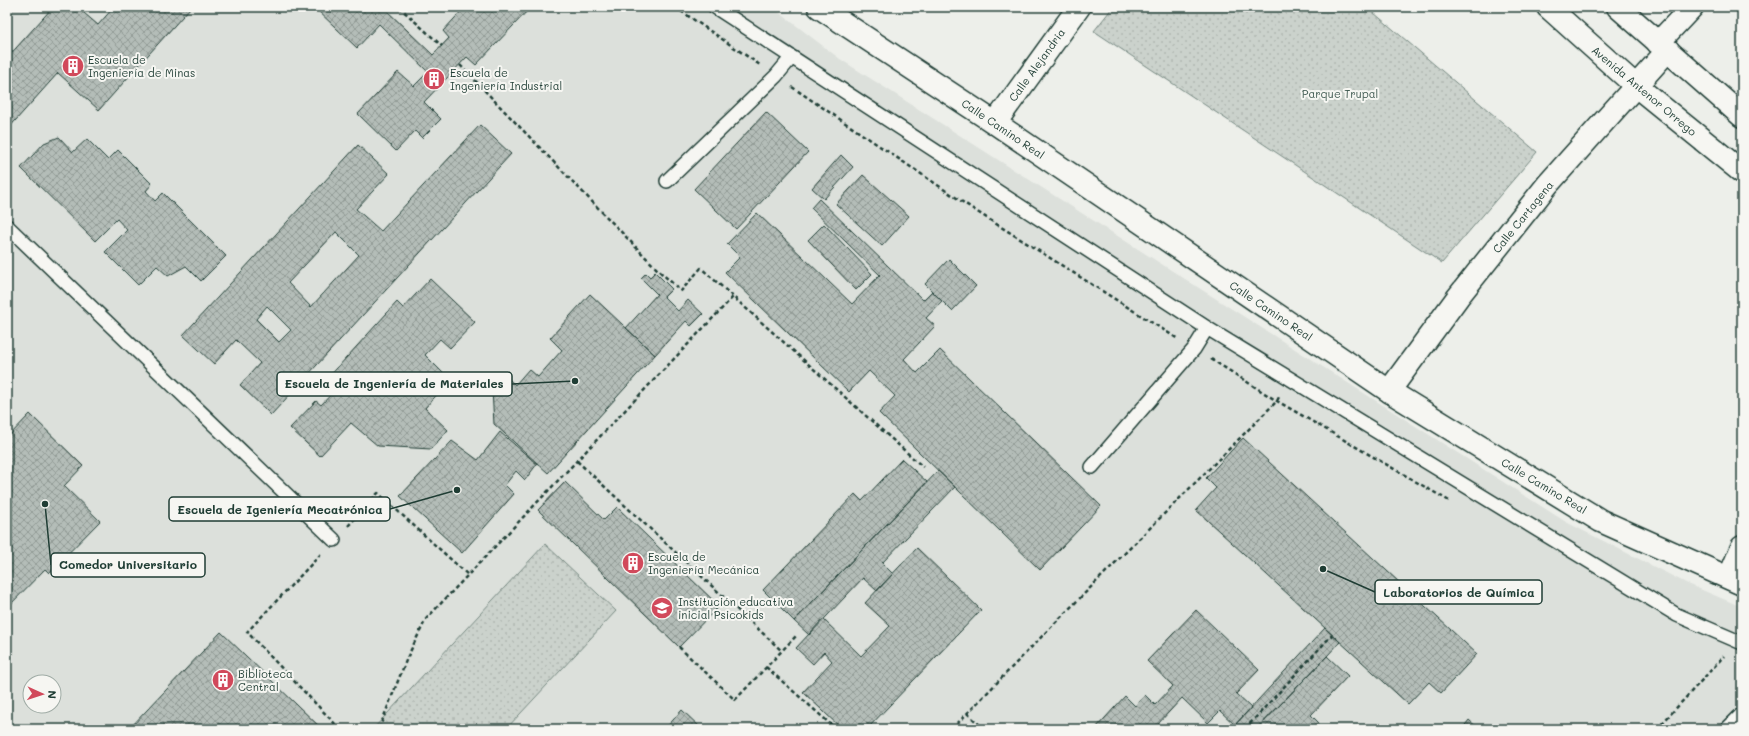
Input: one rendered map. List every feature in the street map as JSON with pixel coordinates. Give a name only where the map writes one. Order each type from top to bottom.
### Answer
[{"type":"street","name":"Calle Camino Real","points":[[819,7],[995,123],[1389,391],[1601,520],[1735,581]]},
{"type":"street","name":"Calle Alejandria","points":[[995,123],[1079,7]]},
{"type":"street","name":"Avenida Antenor Orrego","points":[[1548,7],[1636,86],[1742,172]]},
{"type":"street","points":[[1618,7],[1742,116]]},
{"type":"street","name":"Calle Cartagena","points":[[1389,391],[1458,297],[1548,184],[1636,86],[1692,7]]},
{"type":"street","points":[[1735,581],[1742,547]]},
{"type":"lane","points":[[715,7],[1207,328],[1677,615],[1742,643]]},
{"type":"lane","points":[[667,181],[776,76],[791,58]]},
{"type":"lane","points":[[7,226],[334,540]]},
{"type":"lane","points":[[1092,467],[1194,349],[1207,328]]},
{"type":"lane","points":[[1727,729],[1742,714]]},
{"type":"path","points":[[399,7],[442,46]]},
{"type":"path","points":[[675,7],[979,213],[1277,401]]},
{"type":"path","points":[[460,65],[658,270],[681,291],[701,268],[923,467]]},
{"type":"path","points":[[379,729],[407,658],[426,619],[733,297]]},
{"type":"path","points":[[952,729],[1051,627],[1277,401],[1289,378]]},
{"type":"path","points":[[577,461],[782,651]]},
{"type":"path","points":[[340,729],[247,632],[378,493],[468,575]]},
{"type":"path","points":[[1245,729],[1332,635]]},
{"type":"path","points":[[679,647],[735,700],[796,636]]},
{"type":"path","points":[[1657,729],[1728,652]]},
{"type":"path","points":[[766,667],[836,729]]},
{"type":"path","points":[[967,713],[984,729]]},
{"type":"shaded area","points":[[7,7],[772,7],[840,59],[1566,522],[1688,584],[1742,607],[1742,729],[7,729]]},
{"type":"green space","name":"Parque Trupal","points":[[1113,7],[1367,7],[1537,152],[1442,263],[1094,31]]},
{"type":"green space","points":[[545,544],[616,611],[506,729],[373,729]]},
{"type":"building","name":"Escuela de Ingeniería de Minas","points":[[53,7],[77,7],[98,25],[114,7],[191,7],[99,110],[58,73],[7,130],[7,58]]},
{"type":"building","name":"Escuela de Ingeniería Industrial","points":[[314,7],[383,7],[433,55],[449,38],[443,31],[465,7],[531,7],[476,65],[467,57],[424,102],[441,119],[422,138],[415,131],[396,151],[358,114],[398,72],[414,86],[428,72],[379,24],[357,48]]},
{"type":"building","points":[[766,112],[808,152],[736,229],[694,189]]},
{"type":"building","points":[[480,125],[511,154],[271,415],[240,385],[260,363],[236,340],[214,364],[183,335],[358,145],[389,174],[356,209],[381,231]],"holes":[[[336,232],[359,255],[311,307],[288,283]],[[267,306],[291,330],[279,342],[256,319]]]},
{"type":"building","points":[[59,137],[73,152],[87,139],[108,160],[118,150],[152,184],[146,191],[155,201],[163,193],[226,256],[201,281],[186,266],[168,276],[157,266],[138,285],[105,252],[127,230],[117,219],[95,241],[21,168],[44,143]]},
{"type":"building","points":[[841,155],[853,167],[824,199],[812,188]]},
{"type":"building","points":[[863,175],[909,216],[882,246],[836,204]]},
{"type":"building","points":[[819,199],[923,300],[932,291],[942,301],[926,318],[935,326],[904,359],[917,373],[940,350],[1101,506],[1040,570],[879,413],[895,396],[869,371],[849,392],[725,272],[740,257],[727,244],[757,213],[852,304],[880,275],[811,208]]},
{"type":"building","points":[[824,224],[872,274],[856,290],[808,240]]},
{"type":"building","points":[[949,259],[976,286],[952,311],[925,284]]},
{"type":"building","points":[[655,272],[672,289],[664,297],[678,311],[688,300],[703,314],[691,326],[686,321],[655,355],[626,328],[657,294],[641,278],[646,273],[650,277]]},
{"type":"building","points":[[430,279],[475,322],[450,348],[440,339],[425,355],[450,380],[425,408],[448,430],[431,449],[378,446],[351,423],[320,456],[290,428],[316,401],[321,405],[337,388],[327,379],[397,302],[403,308]]},
{"type":"building","points":[[590,294],[655,355],[548,473],[494,424],[492,390],[505,375],[515,385],[529,369],[538,377],[562,350],[550,338]]},
{"type":"building","points":[[30,414],[83,466],[64,486],[100,521],[49,573],[45,569],[7,608],[7,438]]},
{"type":"building","points":[[500,432],[537,464],[525,480],[516,471],[505,485],[514,494],[462,553],[400,496],[452,441],[478,460]]},
{"type":"building","points":[[1243,438],[1477,654],[1441,693],[1429,682],[1408,704],[1196,510],[1216,488],[1206,478]]},
{"type":"building","points":[[902,459],[927,482],[794,621],[763,590],[855,494],[862,501]]},
{"type":"building","points":[[938,471],[955,487],[882,563],[893,574],[877,591],[863,578],[809,635],[794,621]]},
{"type":"building","name":"Escuela de Ingeniería Mecánica","points":[[565,482],[604,520],[617,507],[719,606],[679,647],[538,510]]},
{"type":"building","points":[[917,548],[981,610],[867,729],[842,729],[803,692],[832,661],[824,652],[813,664],[796,648],[823,619],[861,656],[890,626],[865,603]]},
{"type":"building","points":[[1196,610],[1259,670],[1236,694],[1251,708],[1235,725],[1220,711],[1208,723],[1182,698],[1157,725],[1161,729],[1095,729],[1125,696],[1135,706],[1145,695],[1155,705],[1173,686],[1147,661]]},
{"type":"building","points":[[1325,628],[1340,642],[1327,656],[1257,729],[1231,729]]},
{"type":"building","name":"Biblioteca Central","points":[[221,632],[322,729],[129,729]]},
{"type":"building","points":[[1327,656],[1348,676],[1311,715],[1319,723],[1314,729],[1257,729]]},
{"type":"building","points":[[682,710],[702,729],[665,729]]},
{"type":"building","points":[[1469,720],[1479,729],[1462,729]]},
{"type":"place","name":"Escuela de Ingeniería de Minas","points":[[73,66]]},
{"type":"place","name":"Escuela de Ingeniería Industrial","points":[[434,79]]},
{"type":"place","name":"Escuela de Ingeniería de Materiales","points":[[575,381]]},
{"type":"place","name":"Escuela de Igeniería Mecatrónica","points":[[457,490]]},
{"type":"place","name":"Comedor Universitario","points":[[45,504]]},
{"type":"place","name":"Escuela de Ingeniería Mecánica","points":[[633,563]]},
{"type":"place","name":"Laboratorios de Química","points":[[1323,569]]},
{"type":"place","name":"Institución educativa inicial Psicokids","points":[[662,608]]},
{"type":"place","name":"Biblioteca Central","points":[[223,680]]}]
